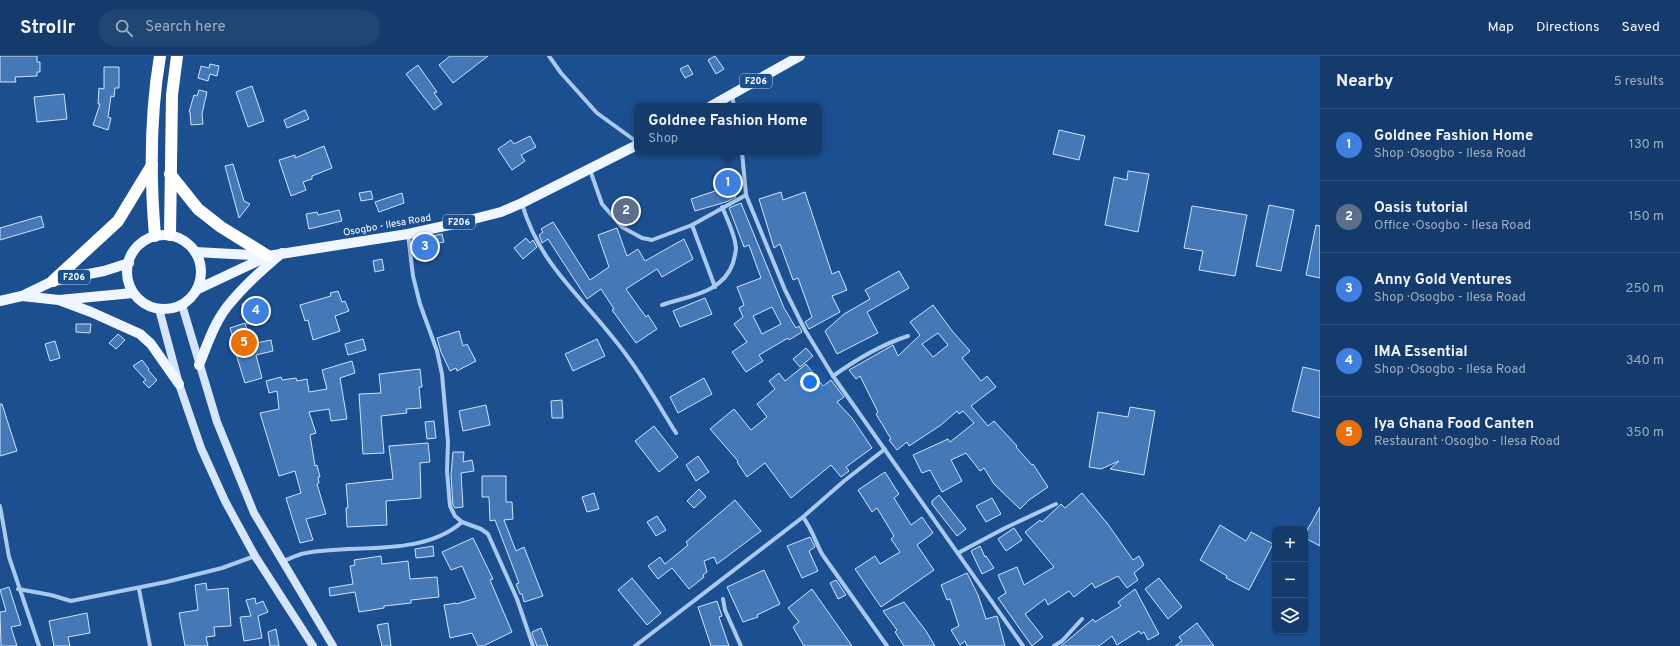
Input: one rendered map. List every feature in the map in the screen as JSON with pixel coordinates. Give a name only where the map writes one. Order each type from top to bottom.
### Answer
[{"type":"highway","points":[[154,236],[152,140],[160,56]]},
{"type":"highway","points":[[170,235],[172,95],[177,56]]},
{"type":"highway","points":[[53,281],[118,221],[152,165]]},
{"type":"highway","points":[[170,174],[198,209],[221,227],[268,256]]},
{"type":"main road","name":"F206","points":[[717,103],[800,56]]},
{"type":"main road","name":"Osogbo - Ilesa Road","points":[[198,289],[268,256],[408,234],[501,212],[590,170],[634,147]]},
{"type":"main road","points":[[198,289],[202,274],[201,266],[195,252],[184,241],[170,235],[154,236],[147,239],[135,249],[128,263],[128,278],[133,293],[144,304],[167,310],[182,305],[217,422],[254,513],[333,646]]},
{"type":"main road","name":"Osogbo - Ilesa Road","points":[[195,252],[268,256]]},
{"type":"main road","points":[[199,365],[213,330],[230,302],[282,253]]},
{"type":"main road","name":"F206","points":[[0,301],[22,296],[53,281],[104,271],[128,263]]},
{"type":"main road","name":"F206","points":[[182,305],[188,301],[198,289]]},
{"type":"main road","name":"F206","points":[[22,296],[59,300],[133,293]]},
{"type":"main road","points":[[59,300],[91,312],[140,334],[151,344],[179,384]]},
{"type":"main road","points":[[159,309],[179,384],[201,448],[225,501],[255,556],[313,646]]},
{"type":"street","points":[[549,56],[561,73],[597,113],[634,140]]},
{"type":"street","points":[[732,95],[733,103]]},
{"type":"street","points":[[742,155],[746,194],[785,290],[805,330],[833,376],[1023,646]]},
{"type":"street","points":[[590,170],[602,204],[622,227],[635,235],[652,240],[692,225],[746,194]]},
{"type":"street","points":[[522,203],[534,238],[546,257],[567,285],[614,337],[637,369],[676,433]]},
{"type":"street","points":[[662,305],[699,294],[715,286],[727,277],[731,269],[736,248],[722,207]]},
{"type":"street","points":[[692,225],[715,286]]},
{"type":"street","points":[[408,234],[413,276],[420,304],[437,351],[442,374],[448,442],[447,471],[450,506],[455,516],[462,522],[481,529],[488,534],[517,600],[533,646]]},
{"type":"street","points":[[833,376],[856,359],[888,342],[908,336]]},
{"type":"street","points":[[635,646],[803,517],[844,481],[885,449]]},
{"type":"street","points":[[958,553],[1004,528],[1056,504]]},
{"type":"street","points":[[0,506],[9,557],[18,589],[39,646]]},
{"type":"street","points":[[803,517],[812,530],[815,541],[822,554],[887,646]]},
{"type":"street","points":[[282,562],[305,553],[425,542],[445,536],[462,522]]},
{"type":"street","points":[[18,589],[51,595],[72,601],[138,589],[222,568],[255,556]]},
{"type":"street","points":[[138,589],[150,646]]},
{"type":"street","points":[[723,599],[725,610],[741,646]]},
{"type":"street","points":[[1054,646],[1062,641],[1082,619]]},
{"type":"building","points":[[0,56],[37,56],[37,62],[40,62],[40,72],[37,72],[37,76],[15,77],[16,82],[0,82]]},
{"type":"building","points":[[450,56],[488,56],[453,83],[439,65]]},
{"type":"building","points":[[715,56],[724,69],[716,74],[708,60]]},
{"type":"building","points":[[210,64],[219,66],[217,76],[210,74],[208,81],[198,78],[201,66],[209,68]]},
{"type":"building","points":[[418,65],[437,92],[434,93],[442,104],[434,110],[406,74]]},
{"type":"building","points":[[688,65],[693,74],[685,78],[680,69]]},
{"type":"building","points":[[104,67],[119,67],[119,88],[115,88],[114,97],[111,96],[108,117],[111,118],[108,130],[93,125],[100,104],[98,104],[99,88],[104,89]]},
{"type":"building","points":[[252,86],[264,121],[248,127],[236,92]]},
{"type":"building","points":[[199,90],[207,92],[202,114],[203,124],[191,125],[189,112],[194,95],[197,96]]},
{"type":"building","points":[[64,94],[67,119],[37,122],[34,97]]},
{"type":"building","points":[[305,110],[309,119],[287,128],[284,120]]},
{"type":"building","points":[[1059,130],[1085,136],[1079,160],[1053,154]]},
{"type":"building","points":[[530,136],[536,147],[521,155],[525,161],[512,170],[498,149],[511,140],[514,144]]},
{"type":"building","points":[[324,146],[332,168],[312,176],[312,179],[303,182],[306,190],[291,196],[279,160],[295,155],[295,158]]},
{"type":"building","points":[[233,164],[244,201],[250,204],[239,218],[225,166]]},
{"type":"building","points":[[1128,171],[1149,174],[1138,232],[1105,225],[1114,177],[1127,180]]},
{"type":"building","points":[[729,172],[736,197],[726,202],[695,211],[691,199],[724,188],[720,175]]},
{"type":"building","points":[[371,191],[373,199],[361,201],[359,193]]},
{"type":"building","points":[[781,192],[783,200],[805,192],[832,274],[839,271],[847,290],[832,296],[840,312],[809,329],[805,322],[812,317],[798,278],[793,280],[780,244],[774,248],[759,199]]},
{"type":"building","points":[[402,193],[404,203],[379,212],[375,202]]},
{"type":"building","points":[[741,203],[784,308],[796,328],[799,326],[802,332],[789,340],[788,338],[759,355],[763,361],[746,372],[732,352],[747,342],[734,324],[743,317],[739,308],[744,305],[737,287],[761,278],[749,245],[744,247],[729,208]],"holes":[[[772,307],[781,324],[762,334],[753,316]]]},
{"type":"building","points":[[1269,205],[1294,210],[1281,271],[1256,266]]},
{"type":"building","points":[[1192,206],[1247,215],[1235,276],[1199,270],[1203,251],[1184,248]]},
{"type":"building","points":[[339,210],[342,221],[309,229],[306,214],[317,212],[318,215]]},
{"type":"building","points":[[41,216],[44,227],[0,240],[0,228]]},
{"type":"building","points":[[553,222],[590,280],[609,267],[598,235],[617,228],[627,256],[638,249],[645,261],[684,239],[693,259],[662,277],[657,269],[626,289],[646,317],[648,315],[657,329],[636,343],[612,310],[614,309],[601,289],[587,299],[548,239],[542,243],[539,235],[543,232],[541,229]]},
{"type":"building","points":[[1316,225],[1320,226],[1320,278],[1306,275]]},
{"type":"building","points":[[442,234],[444,242],[433,244],[434,250],[418,254],[415,239]]},
{"type":"building","points":[[526,238],[530,243],[533,240],[537,247],[523,259],[514,248]]},
{"type":"building","points":[[382,259],[384,270],[375,272],[373,261]]},
{"type":"building","points":[[899,271],[909,288],[867,312],[878,333],[837,354],[825,331],[844,314],[870,299],[865,290]]},
{"type":"building","points":[[338,291],[342,302],[345,301],[349,311],[335,316],[340,331],[313,340],[308,320],[305,321],[300,305],[331,296],[330,293]]},
{"type":"building","points":[[705,298],[712,314],[680,327],[673,311]]},
{"type":"building","points":[[257,299],[263,320],[247,324],[242,304]]},
{"type":"building","points":[[933,305],[953,332],[970,351],[962,358],[981,381],[987,376],[996,387],[971,406],[988,426],[994,421],[1032,465],[1033,464],[1048,487],[1029,500],[1020,509],[994,484],[984,468],[980,471],[966,453],[951,460],[962,481],[942,492],[930,470],[922,473],[913,455],[948,439],[950,442],[974,423],[963,411],[959,414],[957,411],[941,425],[909,446],[907,442],[897,450],[889,440],[891,439],[876,414],[878,412],[860,376],[856,379],[849,370],[893,345],[898,356],[920,335],[910,322]],"holes":[[[938,333],[948,345],[933,357],[922,344]]]},
{"type":"building","points":[[245,323],[251,344],[271,340],[273,351],[256,355],[262,378],[245,383],[235,351],[237,350],[230,328]]},
{"type":"building","points":[[76,324],[91,324],[90,333],[76,332]]},
{"type":"building","points":[[459,331],[463,346],[467,344],[476,361],[457,371],[456,368],[450,371],[441,352],[437,338]]},
{"type":"building","points":[[118,334],[125,340],[116,349],[109,343]]},
{"type":"building","points":[[363,339],[366,350],[348,355],[345,344]]},
{"type":"building","points":[[597,339],[605,356],[573,371],[565,354]]},
{"type":"building","points":[[55,341],[60,358],[50,361],[45,344]]},
{"type":"building","points":[[806,348],[813,356],[800,367],[793,359]]},
{"type":"building","points":[[142,360],[157,380],[149,388],[143,382],[146,380],[133,366]]},
{"type":"building","points":[[352,361],[355,373],[340,378],[347,419],[331,421],[329,409],[309,412],[316,433],[310,435],[315,466],[317,465],[320,477],[318,477],[319,483],[317,484],[326,514],[306,519],[313,540],[300,543],[286,498],[301,493],[295,471],[279,476],[260,413],[279,409],[277,391],[269,393],[266,381],[281,377],[282,380],[296,378],[297,381],[307,379],[309,392],[327,389],[322,370]]},
{"type":"building","points":[[806,364],[823,386],[831,380],[844,397],[837,402],[852,418],[872,448],[846,467],[849,471],[841,477],[831,465],[791,498],[765,463],[747,477],[737,462],[738,461],[710,429],[734,409],[751,430],[767,417],[757,404],[775,389],[769,381],[779,373],[785,381]]},
{"type":"building","points":[[1303,367],[1320,371],[1320,418],[1292,411]]},
{"type":"building","points":[[420,369],[422,387],[419,387],[421,408],[406,409],[407,413],[381,416],[384,453],[363,454],[359,394],[381,393],[379,374]]},
{"type":"building","points":[[704,378],[712,394],[678,413],[670,397]]},
{"type":"building","points":[[562,400],[563,418],[552,418],[551,401]]},
{"type":"building","points":[[0,404],[2,404],[17,451],[0,456]]},
{"type":"building","points":[[486,405],[490,425],[463,431],[459,411]]},
{"type":"building","points":[[1130,407],[1155,411],[1144,475],[1110,469],[1119,461],[1101,469],[1089,467],[1098,412],[1128,417]]},
{"type":"building","points":[[434,421],[436,438],[427,439],[425,422]]},
{"type":"building","points":[[654,426],[678,457],[659,472],[635,441]]},
{"type":"building","points":[[428,443],[430,462],[420,463],[421,498],[386,501],[387,525],[347,527],[346,508],[348,508],[346,484],[393,479],[389,446]]},
{"type":"building","points":[[453,452],[464,452],[463,462],[472,460],[474,471],[461,473],[463,507],[455,508],[453,505],[451,475]]},
{"type":"building","points":[[698,456],[709,472],[696,481],[686,465]]},
{"type":"building","points":[[885,472],[899,494],[894,498],[911,525],[922,517],[933,533],[917,545],[934,570],[881,607],[855,569],[875,556],[880,564],[900,552],[891,539],[894,536],[877,508],[872,512],[858,490]]},
{"type":"building","points":[[482,476],[506,476],[506,502],[512,502],[513,519],[504,520],[516,551],[524,547],[543,596],[524,602],[522,594],[520,594],[516,584],[519,583],[495,520],[490,521],[489,497],[482,497]]},
{"type":"building","points":[[699,489],[706,497],[694,508],[687,501]]},
{"type":"building","points":[[594,493],[599,509],[587,512],[582,497]]},
{"type":"building","points":[[1082,493],[1107,523],[1133,560],[1139,556],[1144,565],[1134,573],[1138,580],[1127,588],[1118,576],[1095,588],[1092,583],[1074,597],[1069,591],[1048,605],[1045,599],[1025,614],[1043,637],[1032,646],[998,598],[1006,593],[998,575],[1017,567],[1024,585],[1054,567],[1025,532],[1040,520],[1042,522],[1061,504],[1065,508]]},
{"type":"building","points":[[939,495],[966,529],[957,536],[932,504],[932,501]]},
{"type":"building","points":[[992,498],[1001,514],[986,522],[976,506]]},
{"type":"building","points":[[735,500],[761,531],[717,564],[714,557],[704,561],[707,572],[703,575],[704,577],[689,589],[672,568],[658,579],[648,566],[660,557],[665,564],[688,545],[686,542]]},
{"type":"building","points":[[1320,507],[1320,546],[1308,540],[1308,529]]},
{"type":"building","points":[[657,516],[666,530],[656,536],[647,522]]},
{"type":"building","points":[[1220,525],[1246,541],[1251,532],[1272,543],[1249,590],[1226,578],[1227,576],[1200,560]]},
{"type":"building","points":[[1014,528],[1022,540],[1006,551],[998,539]]},
{"type":"building","points":[[810,537],[815,547],[809,551],[818,571],[802,578],[787,546]]},
{"type":"building","points":[[473,538],[493,579],[490,580],[512,632],[483,646],[478,646],[472,633],[450,638],[444,605],[456,604],[476,598],[462,566],[451,570],[442,552]]},
{"type":"building","points":[[433,546],[434,556],[416,558],[415,549]]},
{"type":"building","points":[[980,546],[985,557],[986,556],[994,568],[982,574],[971,551]]},
{"type":"building","points":[[381,556],[382,564],[408,561],[410,579],[437,577],[439,597],[411,600],[411,603],[384,606],[384,608],[359,612],[355,592],[330,596],[329,588],[353,584],[350,566],[355,565],[354,560]]},
{"type":"building","points":[[764,570],[780,604],[757,615],[758,617],[743,622],[727,587]]},
{"type":"building","points":[[967,573],[978,595],[986,619],[997,616],[1005,646],[967,646],[965,641],[960,645],[951,630],[959,626],[950,599],[947,600],[941,585]]},
{"type":"building","points":[[632,578],[661,613],[647,625],[618,590]]},
{"type":"building","points":[[1159,578],[1182,607],[1168,619],[1145,589]]},
{"type":"building","points":[[836,580],[846,595],[838,599],[830,583]]},
{"type":"building","points":[[206,583],[207,590],[228,588],[231,626],[214,627],[215,636],[206,637],[208,646],[185,646],[179,613],[198,610],[195,585]]},
{"type":"building","points":[[9,587],[21,625],[11,627],[17,646],[1,646],[0,612],[6,611],[0,590]]},
{"type":"building","points":[[812,589],[852,646],[804,646],[793,627],[799,622],[788,608]]},
{"type":"building","points":[[1135,589],[1159,634],[1148,640],[1144,632],[1141,634],[1139,631],[1117,645],[1112,636],[1099,646],[1061,646],[1093,619],[1095,622],[1121,606],[1118,602]]},
{"type":"building","points":[[255,598],[256,604],[263,601],[268,612],[258,616],[262,638],[244,641],[240,617],[251,616],[246,600]]},
{"type":"building","points":[[717,601],[722,616],[719,617],[729,646],[711,646],[698,607]]},
{"type":"building","points":[[904,602],[926,631],[935,646],[904,646],[895,632],[897,630],[883,611]]},
{"type":"building","points":[[87,613],[90,633],[68,637],[70,646],[54,646],[49,621]]},
{"type":"building","points":[[388,623],[391,646],[382,646],[377,625]]},
{"type":"building","points":[[1197,623],[1214,646],[1175,646],[1182,641],[1179,637]]},
{"type":"building","points":[[541,628],[548,646],[537,646],[533,636],[532,632]]},
{"type":"building","points":[[276,629],[279,646],[270,646],[268,632]]},
{"type":"place","name":"Goldnee Fashion Home","points":[[728,183]]},
{"type":"place","name":"Oasis tutorial","points":[[626,211]]},
{"type":"place","name":"Anny Gold Ventures","points":[[425,247]]},
{"type":"place","name":"IMA Essential","points":[[256,311]]},
{"type":"place","name":"Iya Ghana Food Canten","points":[[244,343]]}]
